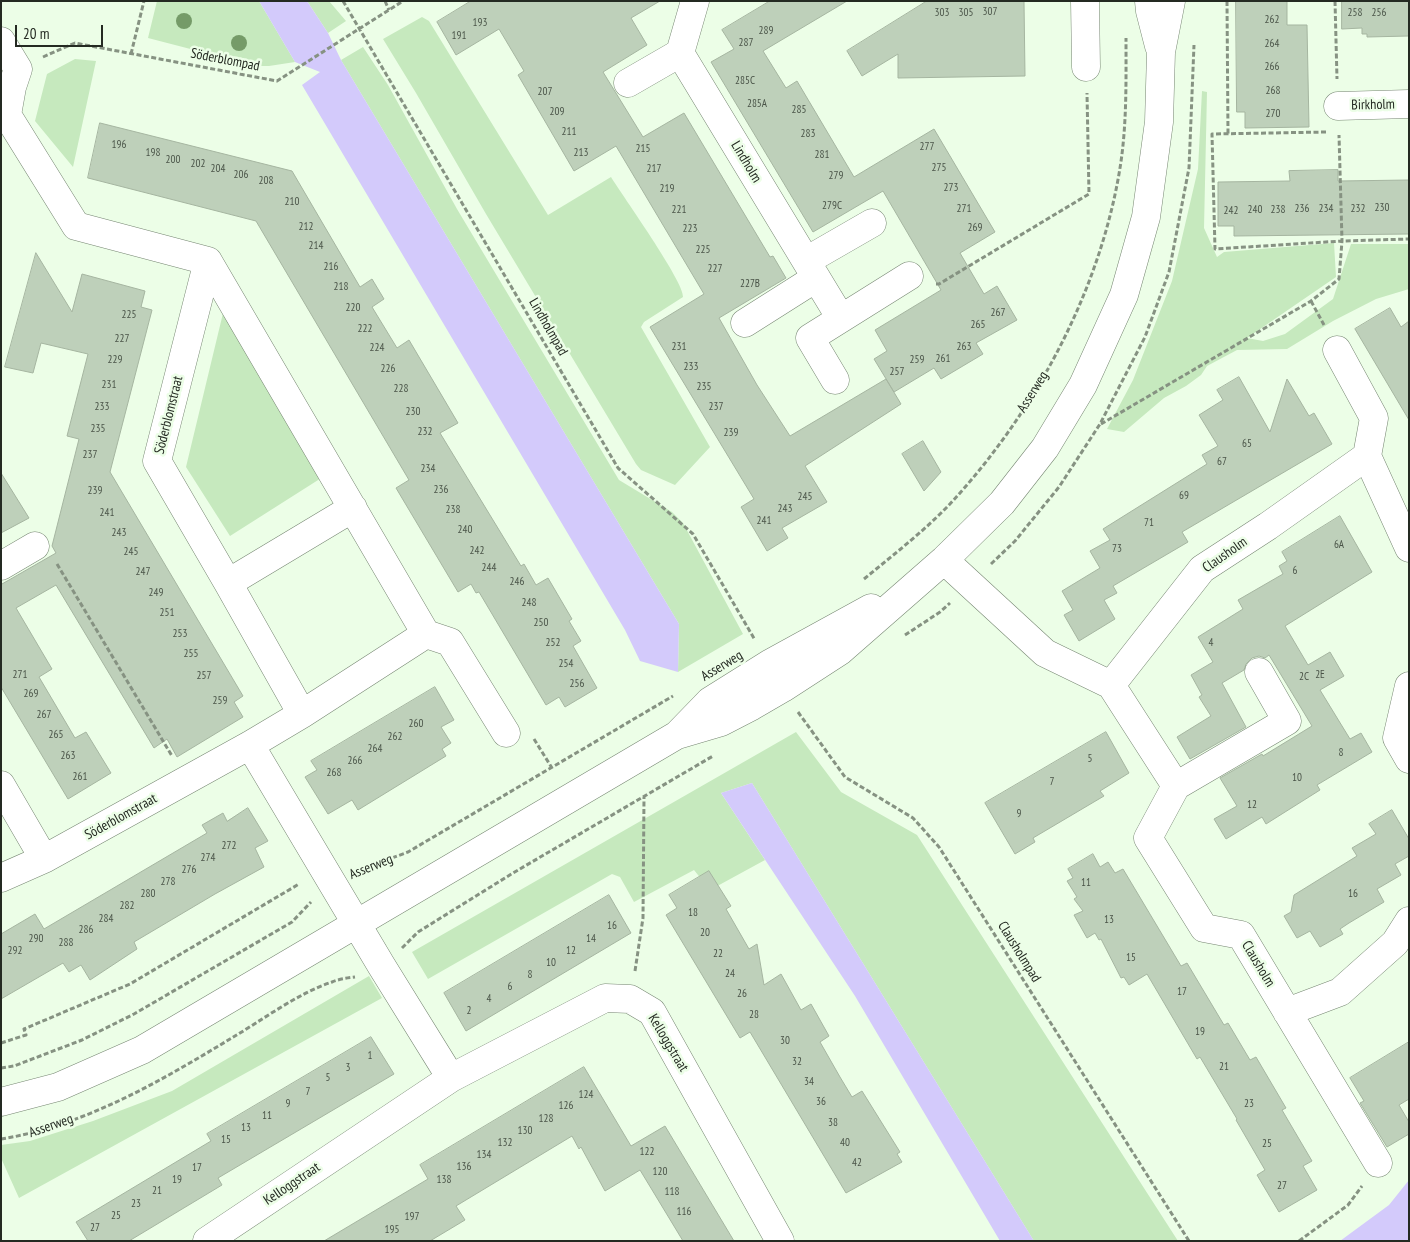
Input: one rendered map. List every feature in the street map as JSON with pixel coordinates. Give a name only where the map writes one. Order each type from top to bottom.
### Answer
[{"type":"street","points":[[628,83],[680,54],[695,1]]},
{"type":"street","points":[[1085,1],[1086,67]]},
{"type":"street","name":"Asserweg","points":[[1149,1],[1161,52]]},
{"type":"street","name":"Asserweg","points":[[1,1102],[58,1086],[142,1050],[677,735],[710,701],[769,664],[916,584],[944,560],[1002,504],[1045,448],[1083,385],[1124,295],[1146,216],[1159,122],[1161,52],[1171,1]]},
{"type":"street","points":[[1,41],[10,80],[8,115],[76,226],[208,261],[426,634],[450,642],[506,733]]},
{"type":"street","name":"Lindholm","points":[[680,54],[840,318]]},
{"type":"street","name":"Birkholm","points":[[1338,119],[1409,104]]},
{"type":"street","points":[[745,323],[811,269],[872,223]]},
{"type":"street","name":"Söderblomstraat","points":[[208,261],[157,461],[302,714]]},
{"type":"street","points":[[835,380],[810,338],[909,276]]},
{"type":"street","points":[[1337,350],[1374,418],[1367,456],[1409,548]]},
{"type":"street","name":"Clausholm","points":[[1111,685],[1202,569],[1268,526],[1367,456]]},
{"type":"street","points":[[228,583],[354,508]]},
{"type":"street","points":[[3,561],[35,546]]},
{"type":"street","points":[[944,560],[1045,653],[1111,685],[1176,786],[1287,721],[1260,672]]},
{"type":"street","name":"Söderblomstraat","points":[[1,878],[44,859],[250,745],[302,714],[426,634]]},
{"type":"street","points":[[1409,686],[1397,738],[1409,760]]},
{"type":"street","points":[[250,745],[381,965],[451,1078]]},
{"type":"street","points":[[1,785],[44,859]]},
{"type":"street","name":"Clausholm","points":[[1176,786],[1148,838],[1204,928],[1241,935],[1378,1163]]},
{"type":"street","points":[[1287,1012],[1340,992],[1395,943],[1409,921]]},
{"type":"street","name":"Kelloggstraat","points":[[207,1241],[451,1078],[605,998],[630,1000],[652,1012],[780,1241]]},
{"type":"path","points":[[131,54],[144,1]]},
{"type":"path","name":"Lindholmpad","points":[[343,1],[618,468],[693,534],[757,644]]},
{"type":"path","points":[[385,1],[389,10]]},
{"type":"path","name":"Söderblompad","points":[[10,80],[75,43],[277,81],[403,1]]},
{"type":"path","points":[[1227,1],[1228,134]]},
{"type":"path","points":[[1100,424],[1311,301],[1339,279],[1342,241],[1335,1]]},
{"type":"path","name":"Asserweg","points":[[860,582],[919,534],[949,504],[991,455],[1037,389],[1078,309],[1102,244],[1119,174],[1126,112],[1126,29]]},
{"type":"path","points":[[909,276],[939,284],[1089,194],[1086,67]]},
{"type":"path","points":[[1338,119],[1228,134],[1212,134],[1215,249],[1409,239]]},
{"type":"path","points":[[35,546],[45,545],[187,780]]},
{"type":"path","name":"Asserweg","points":[[1,1068],[14,1066],[82,1040],[134,1014],[292,922],[319,894],[329,876],[355,871],[408,852],[675,694]]},
{"type":"path","name":"Clausholmpad","points":[[795,708],[845,777],[913,818],[939,847],[1189,1241]]},
{"type":"path","name":"Asserweg","points":[[1,1140],[29,1135],[107,1106],[173,1074],[306,994],[332,982],[360,976],[381,965],[399,951],[418,932],[513,873],[644,797],[643,918],[630,1000]]},
{"type":"path","points":[[1,1044],[26,1035],[24,1029],[130,984],[329,876]]},
{"type":"path","points":[[1300,1241],[1348,1205],[1378,1163]]},
{"type":"green space","points":[[157,1],[259,1],[295,62],[256,66],[148,38]]},
{"type":"green space","points":[[307,1],[329,1],[346,21],[328,33]]},
{"type":"green space","points":[[422,17],[429,21],[548,215],[611,177],[652,238],[674,275],[683,297],[644,322],[641,327],[710,447],[675,485],[641,470],[636,464],[383,39]]},
{"type":"green space","points":[[363,47],[388,85],[457,209],[619,480],[672,512],[683,523],[743,634],[678,672],[679,624],[341,60]]},
{"type":"green space","points":[[75,59],[96,61],[73,167],[35,121],[47,74]]},
{"type":"green space","points":[[1202,91],[1207,92],[1204,228],[1217,257],[1224,252],[1334,243],[1336,277],[1247,338],[1263,341],[1285,334],[1333,299],[1351,244],[1409,244],[1409,289],[1376,299],[1333,321],[1287,349],[1237,350],[1207,366],[1201,375],[1164,398],[1124,432],[1107,429],[1133,380],[1172,281],[1198,169]]},
{"type":"green space","points":[[224,309],[326,475],[230,536],[186,467]]},
{"type":"green space","points":[[796,732],[841,792],[917,835],[1178,1241],[1034,1241],[752,783],[721,793],[765,860],[710,890],[694,870],[634,902],[620,877],[612,874],[428,979],[412,952]]},
{"type":"green space","points":[[369,976],[382,998],[19,1198],[1,1158],[1,1145],[30,1141],[93,1121],[172,1091]]},
{"type":"shaded area","points":[[259,1],[307,1],[328,33],[341,60],[679,624],[678,672],[640,661],[625,630],[302,85],[320,72],[295,62]]},
{"type":"shaded area","points":[[752,783],[1034,1241],[1000,1241],[855,996],[721,793]]},
{"type":"shaded area","points":[[1409,1180],[1409,1241],[1340,1241],[1389,1205]]},
{"type":"building","points":[[471,1],[660,1],[631,18],[647,45],[603,72],[643,137],[684,113],[770,257],[773,256],[786,278],[719,318],[757,385],[790,436],[886,379],[901,404],[805,466],[827,502],[782,528],[788,538],[767,551],[741,507],[754,499],[650,327],[704,294],[616,146],[574,171],[518,75],[524,71],[499,29],[456,55],[437,22]]},
{"type":"building","points":[[770,1],[847,1],[763,51],[786,88],[797,81],[854,177],[934,129],[995,232],[960,253],[984,294],[997,286],[1017,320],[976,343],[983,354],[941,379],[934,368],[894,392],[874,359],[887,351],[875,330],[941,290],[883,191],[813,232],[711,62],[734,49],[722,30]]},
{"type":"building","points":[[927,1],[1024,1],[1025,76],[898,78],[898,54],[862,76],[847,51]]},
{"type":"building","points":[[1236,1],[1287,1],[1287,25],[1307,25],[1309,127],[1245,128],[1245,112],[1237,112]]},
{"type":"building","points":[[1342,1],[1409,1],[1409,36],[1367,37],[1367,34],[1362,34],[1362,28],[1342,29]]},
{"type":"building","points":[[100,123],[292,171],[360,287],[372,279],[384,299],[372,307],[397,348],[409,340],[458,423],[440,433],[521,566],[524,564],[536,585],[548,578],[572,619],[569,621],[581,641],[573,646],[597,688],[565,707],[559,697],[546,705],[479,592],[476,593],[471,584],[458,592],[396,488],[409,480],[256,221],[88,178]]},
{"type":"building","points":[[1338,170],[1338,181],[1409,180],[1409,234],[1234,236],[1234,226],[1218,226],[1218,182],[1290,181],[1289,171]]},
{"type":"building","points":[[36,253],[72,312],[82,274],[145,291],[141,307],[152,310],[110,472],[243,696],[234,702],[243,717],[177,757],[167,739],[154,748],[56,585],[16,608],[52,669],[39,677],[75,738],[86,732],[111,773],[68,799],[1,687],[1,582],[2,584],[56,553],[52,546],[79,439],[67,436],[88,354],[41,343],[33,373],[5,367]]},
{"type":"building","points":[[1390,308],[1401,327],[1409,321],[1409,420],[1355,329]]},
{"type":"building","points":[[1239,377],[1270,432],[1287,379],[1309,416],[1314,413],[1332,444],[1182,532],[1188,542],[1113,586],[1117,593],[1104,600],[1115,619],[1079,641],[1064,615],[1073,610],[1062,591],[1100,568],[1090,551],[1110,540],[1103,529],[1207,464],[1202,455],[1218,446],[1199,415],[1223,400],[1217,390]]},
{"type":"building","points":[[923,441],[941,472],[924,491],[902,454]]},
{"type":"building","points":[[1,473],[29,518],[1,533]]},
{"type":"building","points":[[1340,516],[1372,572],[1285,626],[1308,665],[1330,652],[1344,676],[1320,690],[1350,739],[1361,733],[1372,752],[1317,785],[1320,790],[1266,824],[1262,817],[1226,839],[1214,819],[1237,806],[1220,778],[1262,754],[1263,756],[1312,726],[1269,655],[1265,658],[1259,656],[1252,658],[1246,664],[1244,670],[1222,683],[1246,727],[1190,759],[1177,737],[1211,716],[1199,697],[1202,695],[1191,675],[1213,662],[1198,637],[1243,609],[1238,600],[1283,574],[1279,566],[1287,561],[1282,552]]},
{"type":"building","points":[[435,687],[454,720],[441,727],[451,743],[442,749],[446,756],[358,810],[352,800],[328,814],[305,777],[317,770],[311,761]]},
{"type":"building","points":[[1106,732],[1129,773],[1100,791],[1104,796],[1033,838],[1035,842],[1015,854],[985,803]]},
{"type":"building","points":[[248,808],[268,841],[255,848],[264,867],[134,942],[137,949],[90,980],[81,965],[69,972],[63,963],[1,999],[1,934],[35,914],[44,929],[207,833],[202,825],[223,813],[227,821]]},
{"type":"building","points":[[1392,810],[1409,839],[1409,856],[1395,864],[1401,875],[1377,889],[1384,902],[1340,929],[1343,934],[1320,947],[1310,931],[1297,938],[1284,916],[1291,912],[1294,895],[1357,856],[1352,848],[1376,834],[1369,824]]},
{"type":"building","points":[[1093,854],[1100,867],[1108,862],[1115,873],[1123,869],[1181,966],[1187,963],[1224,1025],[1228,1023],[1250,1060],[1256,1057],[1286,1108],[1282,1110],[1312,1161],[1303,1166],[1317,1190],[1279,1212],[1257,1175],[1265,1170],[1237,1119],[1200,1057],[1197,1059],[1147,974],[1129,985],[1124,977],[1121,978],[1101,939],[1099,940],[1095,933],[1087,938],[1074,915],[1083,911],[1074,899],[1077,897],[1067,881],[1073,878],[1068,869]]},
{"type":"building","points":[[709,871],[731,906],[726,909],[749,949],[757,944],[764,985],[781,974],[801,1010],[811,1004],[829,1036],[820,1042],[852,1097],[862,1091],[900,1152],[897,1154],[902,1162],[846,1193],[750,1032],[740,1038],[666,915],[677,908],[669,895]]},
{"type":"building","points":[[609,895],[631,933],[466,1031],[444,993]]},
{"type":"building","points":[[371,1037],[394,1074],[218,1178],[222,1185],[129,1241],[88,1241],[76,1222],[211,1141],[207,1134]]},
{"type":"building","points":[[1409,1042],[1409,1099],[1399,1105],[1409,1122],[1409,1134],[1387,1147],[1360,1103],[1364,1101],[1350,1078]]},
{"type":"building","points":[[584,1067],[631,1146],[665,1126],[734,1241],[683,1241],[640,1170],[605,1191],[581,1147],[579,1149],[572,1136],[456,1206],[465,1220],[430,1241],[324,1241],[428,1179],[420,1165]]}]
